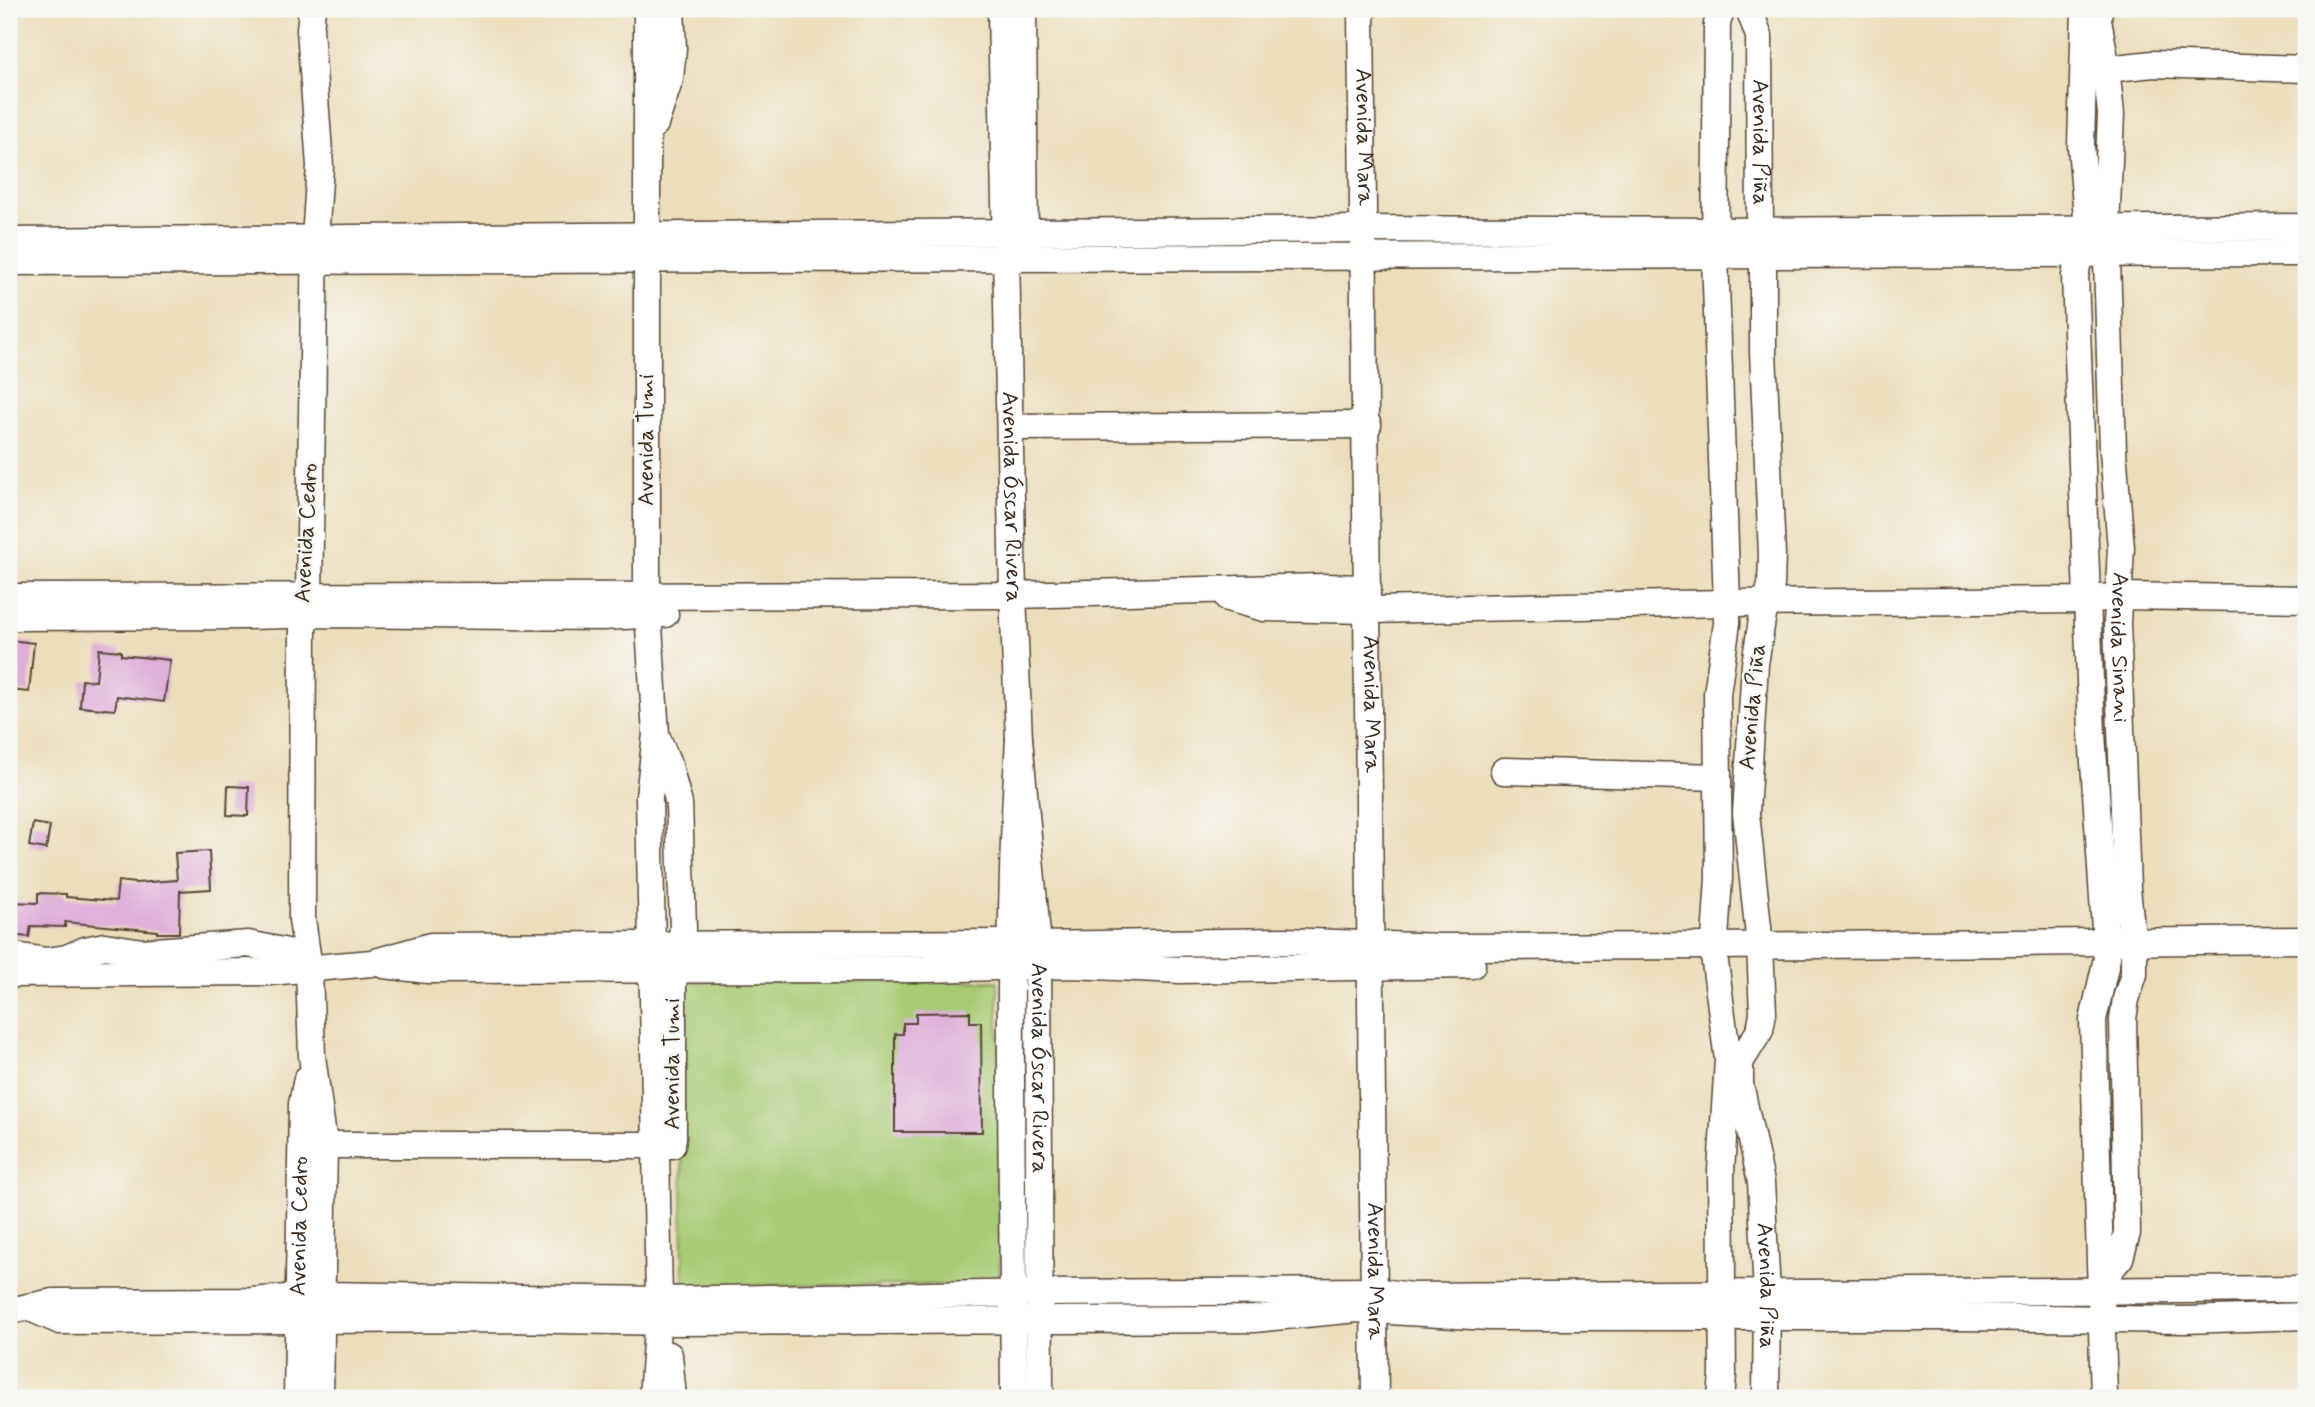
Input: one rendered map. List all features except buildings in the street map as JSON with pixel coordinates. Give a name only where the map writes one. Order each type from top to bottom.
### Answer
[{"type":"street","name":"Avenida Cedro","points":[[297,1398],[310,1308],[313,1147],[302,1104],[312,1056],[309,969],[302,919],[306,605],[320,166],[310,30],[312,9]]},
{"type":"street","name":"Avenida Tumi","points":[[648,9],[648,606],[656,734],[669,766],[679,804],[683,928],[665,957],[673,985],[664,1145],[665,1310],[673,1398]]},
{"type":"street","name":"Avenida Tumi","points":[[648,146],[670,79],[673,48],[671,9]]},
{"type":"street","name":"Avenida Óscar Rivera","points":[[1001,9],[1015,245]]},
{"type":"street","name":"Avenida Óscar Rivera","points":[[1023,9],[1015,245],[1008,298],[1013,602],[1019,739],[1038,956],[1027,1321],[1040,1398]]},
{"type":"street","name":"Avenida Mara","points":[[1361,9],[1367,256],[1375,1398]]},
{"type":"street","name":"Avenida Piña","points":[[1721,9],[1717,24],[1716,243],[1727,623],[1717,694],[1719,878],[1715,954],[1728,1060],[1721,1144],[1721,1398]]},
{"type":"street","name":"Avenida Piña","points":[[1749,9],[1759,36],[1763,352],[1772,555],[1771,585],[1755,664],[1746,813],[1763,1013],[1760,1030],[1740,1062],[1740,1084],[1761,1182],[1766,1304],[1766,1398]]},
{"type":"street","name":"Avenida Sinani","points":[[2085,9],[2081,146],[2087,218],[2094,242],[2121,548],[2118,623],[2127,888],[2120,949],[2094,1020],[2104,1398]]},
{"type":"street","name":"Avenida Sinani","points":[[2099,9],[2098,20],[2110,114],[2094,242],[2075,276],[2092,733],[2120,949]]},
{"type":"street","points":[[2106,69],[2153,64],[2306,69]]},
{"type":"street","points":[[2094,242],[2306,228]]},
{"type":"street","points":[[9,241],[316,249],[1015,245],[1365,229],[1716,243]]},
{"type":"street","points":[[1015,245],[1367,256],[1716,243],[2094,242],[2306,253]]},
{"type":"street","points":[[9,262],[316,249]]},
{"type":"street","points":[[1010,427],[1368,425]]},
{"type":"street","points":[[9,597],[306,605],[648,606],[1013,602],[1201,591],[1264,608],[1368,599],[1766,603],[2087,600],[2120,596],[2306,599]]},
{"type":"street","points":[[9,617],[306,605]]},
{"type":"street","name":"Avenida Óscar Rivera","points":[[1019,739],[1011,955],[1027,1294]]},
{"type":"street","points":[[1504,771],[1718,777]]},
{"type":"street","points":[[9,974],[269,972],[372,963],[431,946],[665,957],[1038,956],[1285,941],[1373,955],[1440,947],[1760,954],[2120,949],[2306,940]]},
{"type":"street","points":[[9,955],[46,961],[67,958],[85,950],[105,946],[142,952],[248,944],[297,954],[309,969]]},
{"type":"street","points":[[2120,949],[2306,954]]},
{"type":"street","points":[[313,1147],[664,1145]]},
{"type":"street","points":[[1766,1304],[2101,1286],[2306,1289]]},
{"type":"street","points":[[665,1310],[1027,1294],[1375,1301],[1411,1296],[1766,1304],[2102,1319],[2306,1317]]},
{"type":"street","points":[[18,1309],[53,1302],[252,1301],[310,1308],[665,1310],[1027,1321],[1254,1319],[1357,1309],[1375,1301]]},
{"type":"street","name":"Avenida Cedro","points":[[310,1308],[320,1398]]},
{"type":"street","name":"Avenida Tumi","points":[[652,1398],[665,1310]]},
{"type":"street","name":"Avenida Óscar Rivera","points":[[1014,1398],[1027,1321]]},
{"type":"green space","points":[[998,981],[1000,1285],[683,1286],[681,982]]}]
